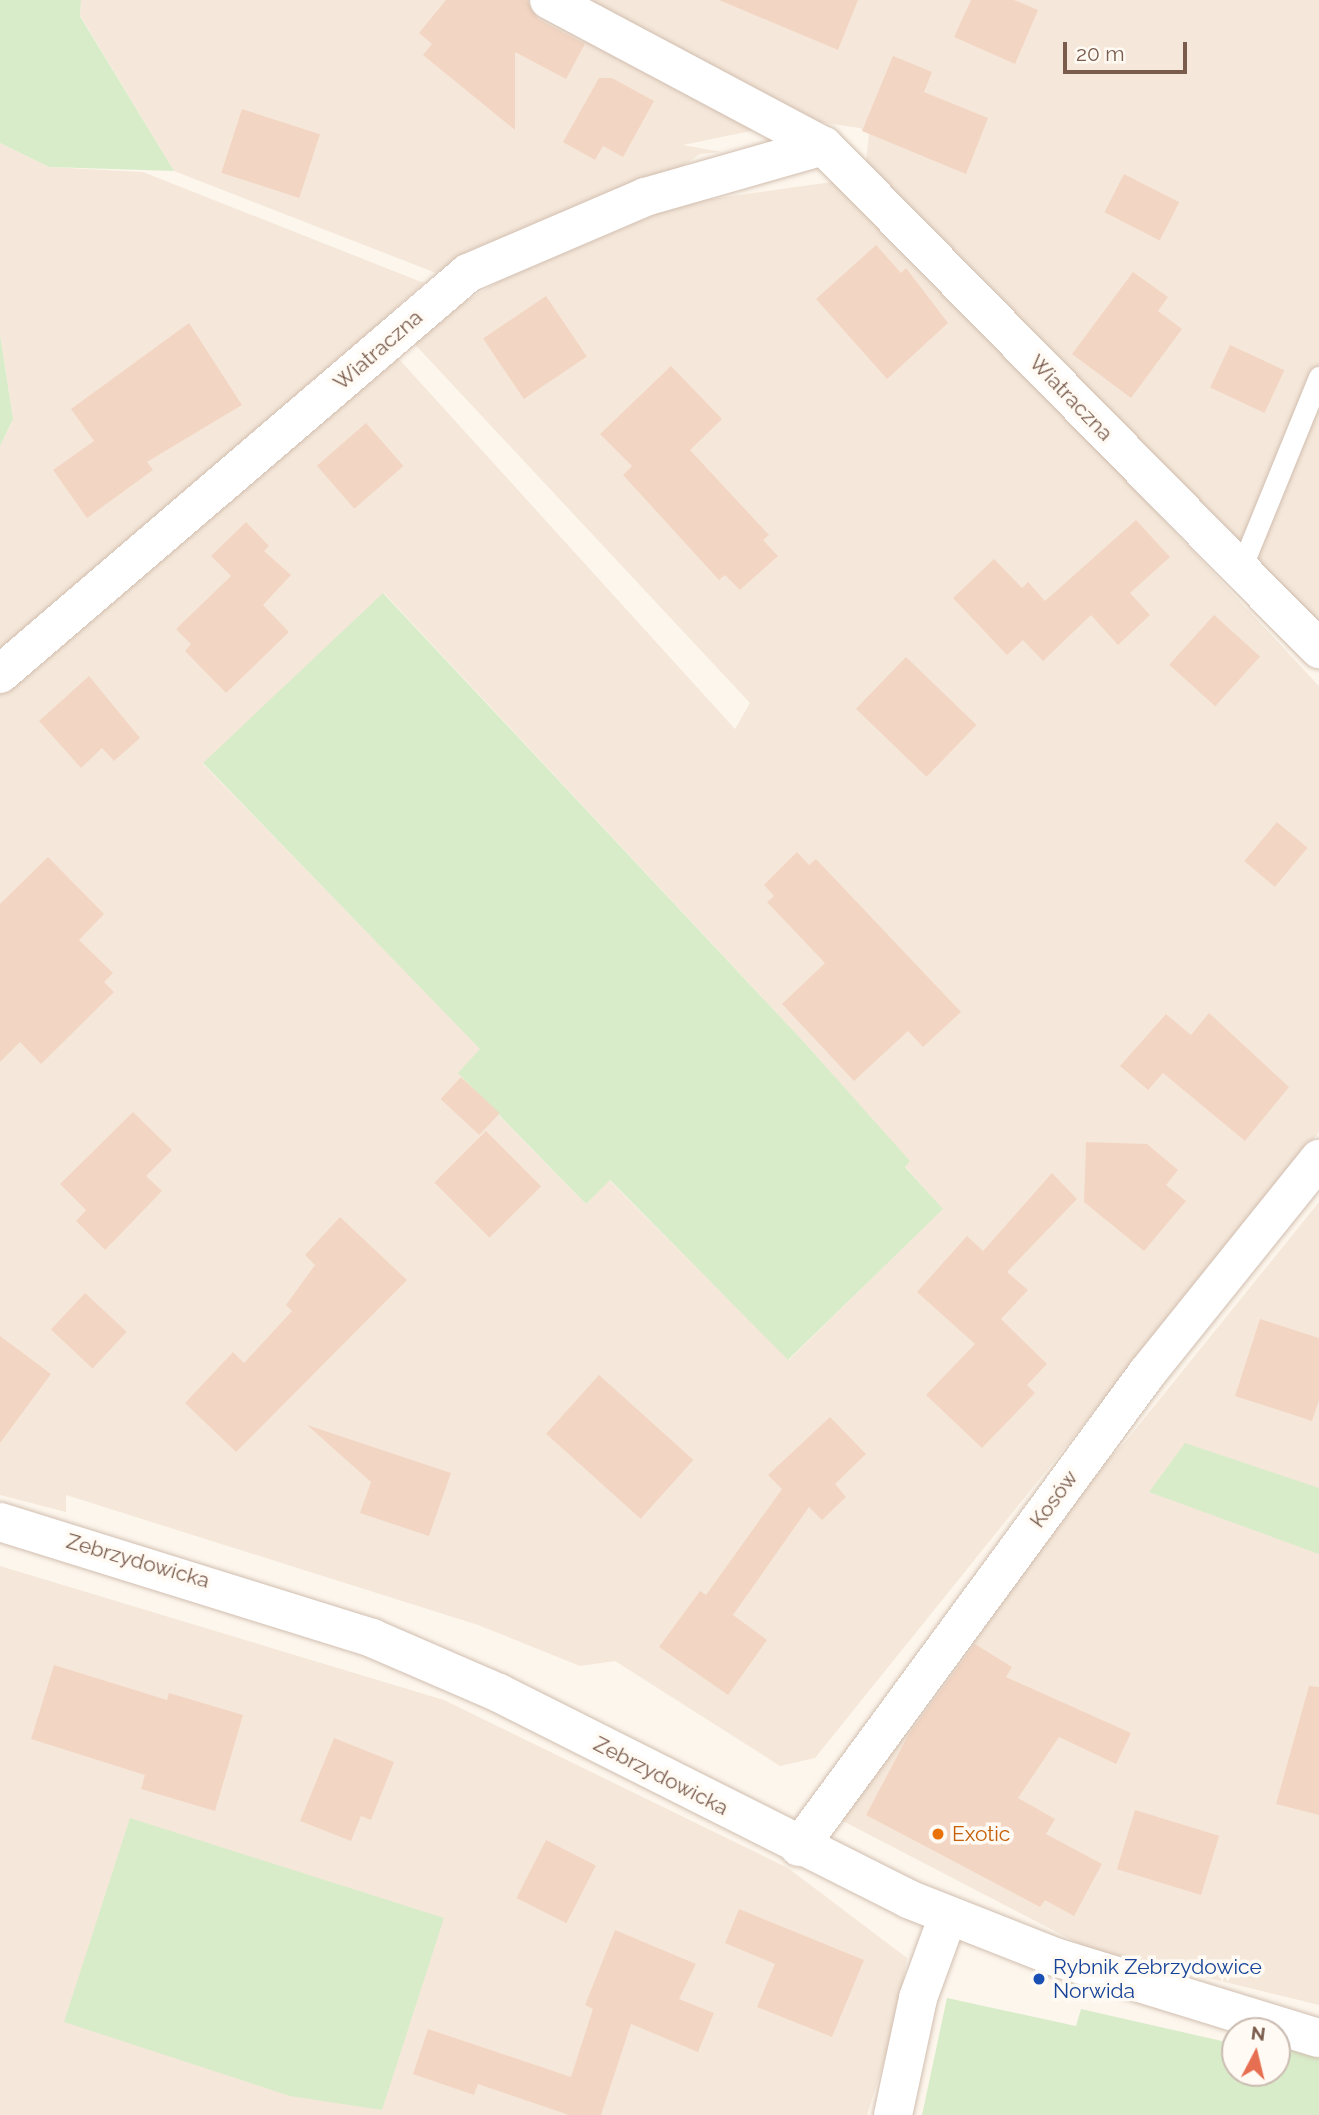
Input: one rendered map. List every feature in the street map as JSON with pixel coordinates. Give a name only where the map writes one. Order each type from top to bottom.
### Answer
[{"type":"street","name":"Wiatraczna","points":[[550,0],[824,146],[1239,573],[1319,649]]},
{"type":"street","name":"Wiatraczna","points":[[0,674],[468,273],[645,197],[824,146]]},
{"type":"street","name":"Kosów","points":[[799,1847],[1147,1373],[1319,1159]]},
{"type":"street","name":"Zebrzydowicka","points":[[0,1522],[222,1586],[419,1657],[799,1847],[948,1916],[1055,1957],[1319,2038]]},
{"type":"street","points":[[893,2115],[918,1998],[948,1916]]},
{"type":"lane","points":[[1239,573],[1319,377]]},
{"type":"shaded area","points":[[81,0],[1319,0],[1319,640],[865,171],[869,134],[860,128],[804,120],[683,145],[721,152],[700,154],[681,167],[475,248],[436,273],[174,171],[80,15]]},
{"type":"shaded area","points":[[0,143],[49,167],[143,172],[424,283],[210,476],[378,336],[735,729],[750,703],[408,337],[499,281],[682,203],[846,180],[1319,686],[1319,1132],[815,1758],[780,1766],[615,1661],[580,1666],[478,1625],[66,1495],[66,1512],[0,1495],[0,446],[13,419],[0,334]],"holes":[[[384,593],[802,1040],[909,1161],[905,1166],[942,1209],[789,1360],[609,1180],[586,1204],[461,1077],[481,1049],[203,764]]]},
{"type":"shaded area","points":[[1319,1202],[1319,2005],[1089,1949],[839,1819],[943,1631],[1126,1441]]},
{"type":"shaded area","points":[[0,1566],[444,1700],[788,1868],[907,1958],[896,2023],[867,2115],[0,2115]]},
{"type":"green space","points":[[0,0],[81,0],[80,16],[174,171],[49,167],[0,143]]},
{"type":"green space","points":[[0,334],[13,419],[0,446]]},
{"type":"green space","points":[[383,593],[802,1040],[910,1161],[905,1167],[943,1209],[788,1360],[610,1180],[586,1204],[458,1073],[480,1049],[203,763]]},
{"type":"green space","points":[[1185,1443],[1319,1488],[1319,1554],[1149,1492]]},
{"type":"green space","points":[[130,1818],[444,1918],[382,2110],[290,2096],[64,2022]]},
{"type":"green space","points":[[947,1998],[1076,2026],[1081,2009],[1221,2041],[1221,2087],[1291,2087],[1291,2048],[1319,2056],[1319,2115],[922,2115]]},
{"type":"building","points":[[446,0],[527,0],[538,19],[585,44],[566,79],[515,52],[515,130],[423,55],[432,44],[419,33]]},
{"type":"building","points":[[719,0],[858,0],[838,50]]},
{"type":"building","points":[[971,0],[1014,0],[1038,10],[1015,64],[954,37]]},
{"type":"building","points":[[893,56],[932,72],[924,92],[988,118],[966,174],[862,131]]},
{"type":"building","points":[[599,78],[612,78],[654,101],[623,157],[603,146],[595,160],[563,142]]},
{"type":"building","points":[[242,109],[320,134],[299,198],[221,173]]},
{"type":"building","points":[[1124,174],[1179,202],[1160,240],[1104,212]]},
{"type":"building","points":[[876,245],[901,273],[906,268],[948,323],[887,379],[816,299]]},
{"type":"building","points":[[1133,272],[1168,297],[1158,311],[1182,329],[1131,398],[1072,354]]},
{"type":"building","points":[[546,296],[587,357],[524,399],[483,338]]},
{"type":"building","points":[[189,323],[242,405],[147,462],[153,470],[87,518],[53,470],[94,441],[71,409]]},
{"type":"building","points":[[1230,345],[1284,370],[1265,413],[1210,388]]},
{"type":"building","points":[[671,366],[722,419],[690,450],[769,535],[763,540],[778,556],[740,590],[725,575],[719,580],[623,475],[632,466],[600,434]]},
{"type":"building","points":[[366,423],[403,466],[354,509],[317,466]]},
{"type":"building","points":[[1136,520],[1170,557],[1130,593],[1150,615],[1118,645],[1091,615],[1043,661],[1023,640],[1007,655],[953,598],[994,559],[1022,588],[1028,582],[1045,601]]},
{"type":"building","points":[[246,522],[269,546],[264,551],[291,575],[263,605],[289,632],[226,693],[185,651],[191,644],[176,629],[231,576],[211,556]]},
{"type":"building","points":[[1214,615],[1260,656],[1215,706],[1169,665]]},
{"type":"building","points":[[906,657],[976,725],[926,777],[856,709]]},
{"type":"building","points":[[89,676],[140,738],[114,761],[102,748],[81,768],[39,721]]},
{"type":"building","points":[[1277,822],[1308,848],[1275,887],[1244,861]]},
{"type":"building","points":[[797,852],[809,865],[816,859],[961,1012],[923,1047],[908,1031],[854,1081],[782,1004],[825,963],[767,902],[774,896],[764,885]]},
{"type":"building","points":[[48,857],[104,914],[79,940],[113,973],[104,982],[114,992],[41,1064],[20,1042],[0,1062],[0,904]]},
{"type":"building","points":[[1209,1013],[1289,1087],[1245,1141],[1163,1073],[1148,1090],[1120,1066],[1166,1014],[1191,1035]]},
{"type":"building","points":[[461,1077],[500,1113],[479,1135],[441,1099]]},
{"type":"building","points":[[133,1112],[172,1150],[146,1176],[162,1191],[105,1250],[76,1221],[86,1210],[60,1184]]},
{"type":"building","points":[[486,1131],[541,1186],[490,1238],[434,1183]]},
{"type":"building","points":[[1086,1142],[1147,1144],[1178,1170],[1166,1185],[1186,1201],[1144,1251],[1084,1202]]},
{"type":"building","points":[[1052,1173],[1077,1199],[1007,1272],[1028,1290],[1001,1319],[1047,1364],[1027,1385],[1035,1393],[982,1448],[926,1395],[975,1344],[917,1292],[967,1236],[983,1251]]},
{"type":"building","points":[[340,1217],[407,1280],[236,1452],[185,1403],[233,1352],[244,1363],[292,1311],[286,1305],[315,1265],[305,1255]]},
{"type":"building","points":[[85,1293],[127,1332],[93,1368],[51,1330]]},
{"type":"building","points":[[1260,1319],[1319,1338],[1319,1400],[1312,1421],[1235,1396]]},
{"type":"building","points":[[0,1336],[51,1374],[0,1443]]},
{"type":"building","points":[[599,1375],[693,1460],[641,1519],[546,1434]]},
{"type":"building","points":[[830,1417],[866,1454],[835,1484],[846,1497],[822,1520],[809,1507],[733,1615],[767,1640],[728,1695],[659,1647],[700,1591],[706,1595],[782,1489],[768,1475]]},
{"type":"building","points":[[307,1425],[451,1473],[429,1536],[360,1513],[371,1482]]},
{"type":"building","points":[[975,1644],[1012,1667],[1006,1677],[1131,1733],[1116,1764],[1059,1737],[1018,1798],[1055,1819],[1046,1834],[1102,1864],[1074,1916],[1045,1900],[1040,1907],[866,1815],[909,1734]]},
{"type":"building","points":[[54,1665],[167,1700],[169,1693],[243,1715],[215,1811],[141,1789],[145,1775],[31,1739]]},
{"type":"building","points":[[1309,1686],[1319,1687],[1319,1815],[1276,1804]]},
{"type":"building","points":[[334,1738],[394,1762],[371,1820],[361,1816],[351,1841],[300,1821]]},
{"type":"building","points":[[1135,1810],[1219,1836],[1201,1895],[1117,1869]]},
{"type":"building","points":[[546,1840],[596,1865],[566,1923],[516,1898]]},
{"type":"building","points":[[739,1909],[864,1960],[832,2037],[757,2007],[775,1964],[725,1943]]},
{"type":"building","points":[[615,1930],[696,1964],[679,1999],[714,2013],[698,2052],[631,2024],[601,2115],[569,2115],[478,2084],[474,2095],[413,2074],[428,2029],[571,2077],[593,2009],[585,2005]]},
{"type":"place","name":"Exotic","points":[[938,1834]]},
{"type":"place","name":"Rybnik Zebrzydowice Norwida","points":[[1039,1979]]}]
